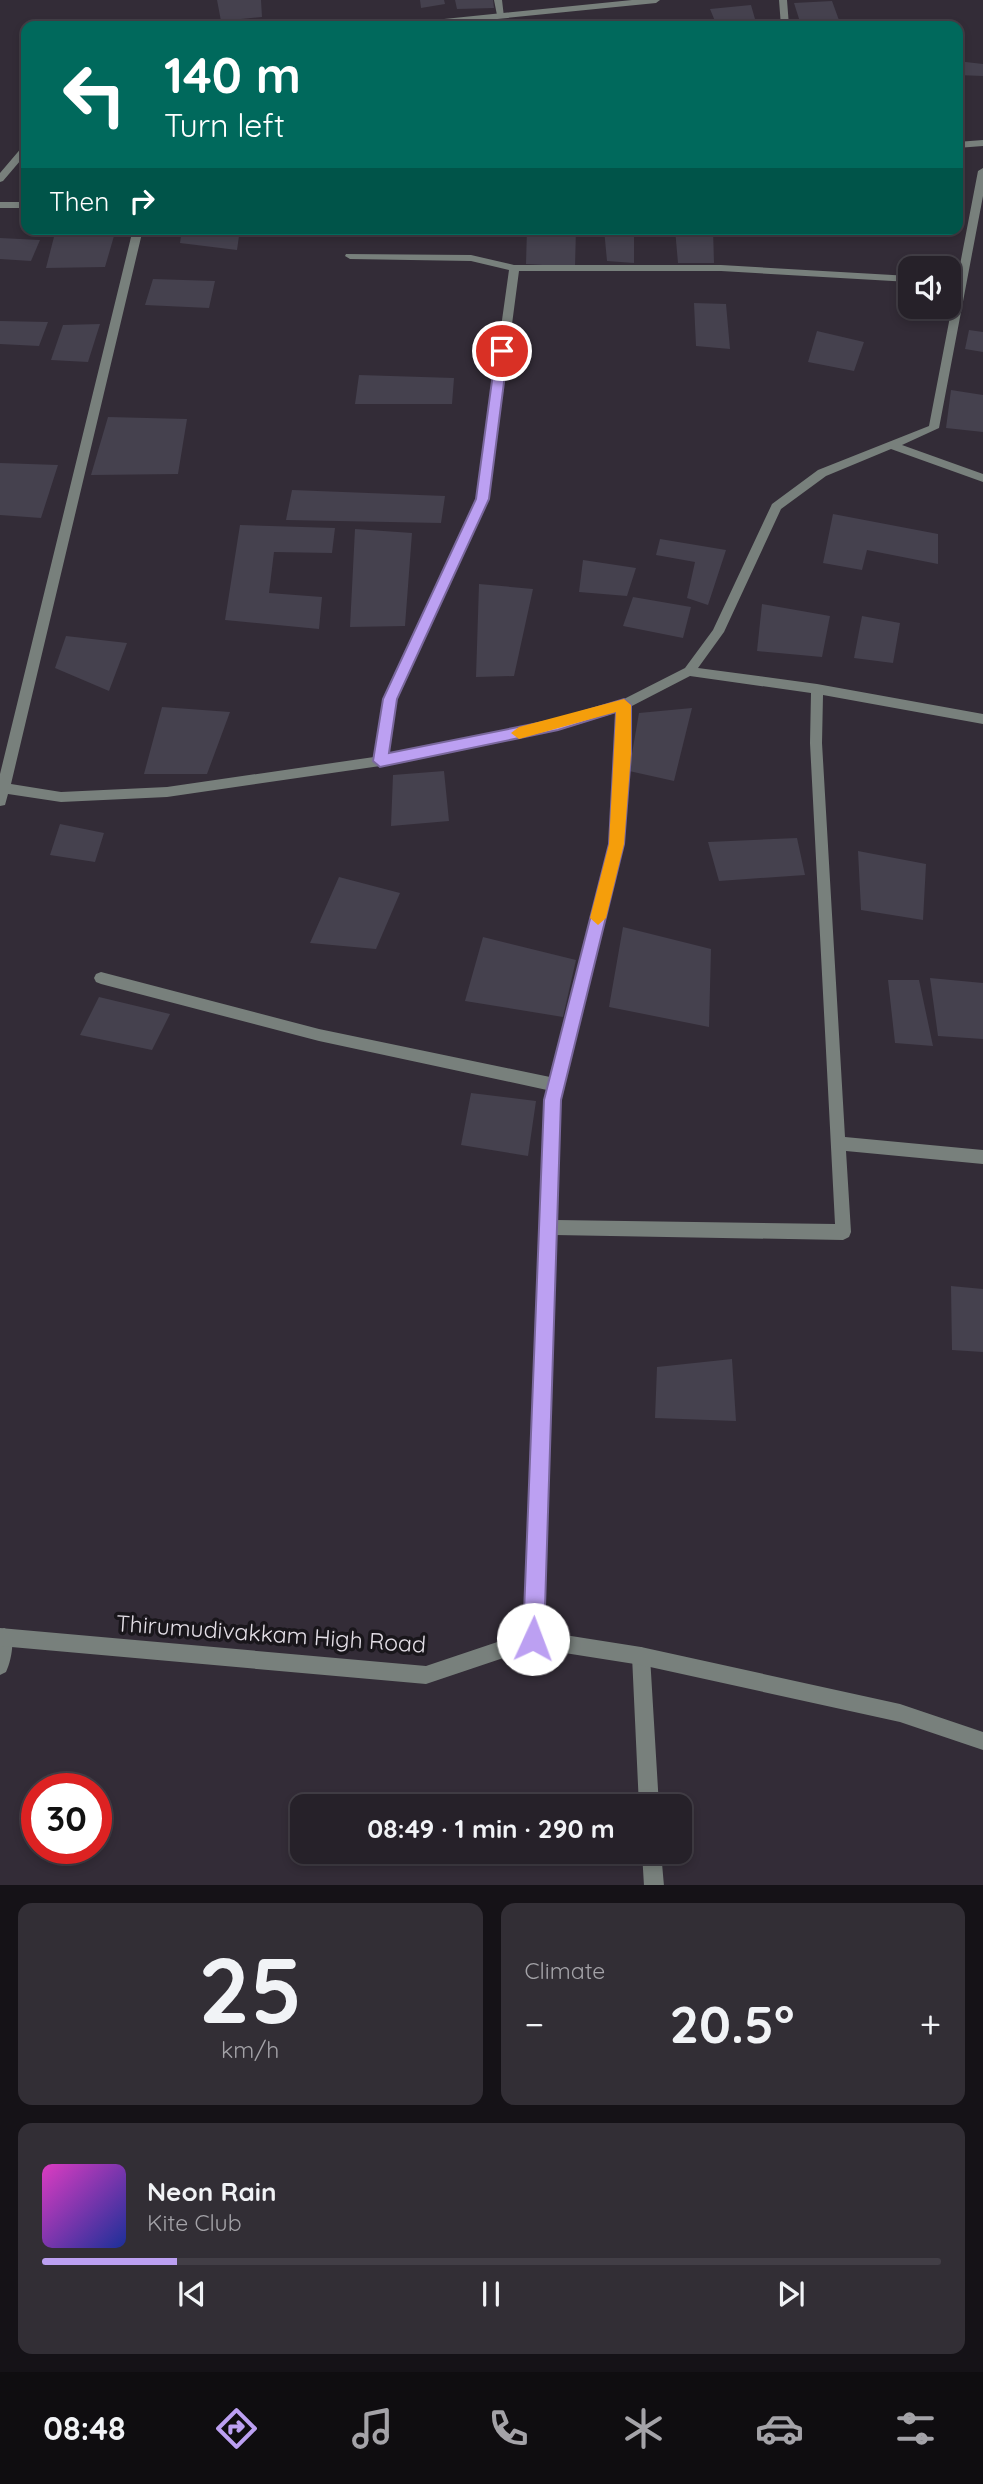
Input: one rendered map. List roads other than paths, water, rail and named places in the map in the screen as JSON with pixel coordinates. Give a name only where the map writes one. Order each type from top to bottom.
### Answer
[{"type":"street","points":[[498,0],[501,15]]},
{"type":"street","points":[[449,21],[656,0]]},
{"type":"street","points":[[783,0],[785,21]]},
{"type":"street","points":[[963,145],[983,143]]},
{"type":"street","points":[[0,179],[21,154]]},
{"type":"street","points":[[137,235],[1,792],[61,797],[167,792],[380,761],[558,725],[624,705],[689,671],[718,632],[776,508],[822,473],[934,428],[980,201],[983,171]]},
{"type":"street","points":[[0,205],[21,205]]},
{"type":"street","points":[[350,256],[471,258],[514,268],[721,268],[898,278]]},
{"type":"street","points":[[380,761],[390,699],[483,499],[514,268]]},
{"type":"street","points":[[893,446],[983,478]]},
{"type":"street","points":[[689,671],[817,689],[983,719]]},
{"type":"street","points":[[546,1227],[843,1232],[816,743],[817,689]]},
{"type":"street","points":[[533,1639],[552,1100],[617,844],[624,754],[624,705]]},
{"type":"street","points":[[101,978],[319,1035],[556,1085]]},
{"type":"street","points":[[839,1143],[983,1157]]},
{"type":"street","points":[[0,1666],[2,1637]]},
{"type":"street","name":"Thirumudivakkam High Road","points":[[2,1637],[426,1675],[533,1639],[641,1656],[900,1713],[983,1741]]},
{"type":"street","points":[[641,1656],[648,1794]]},
{"type":"street","points":[[653,1864],[654,1885]]}]
